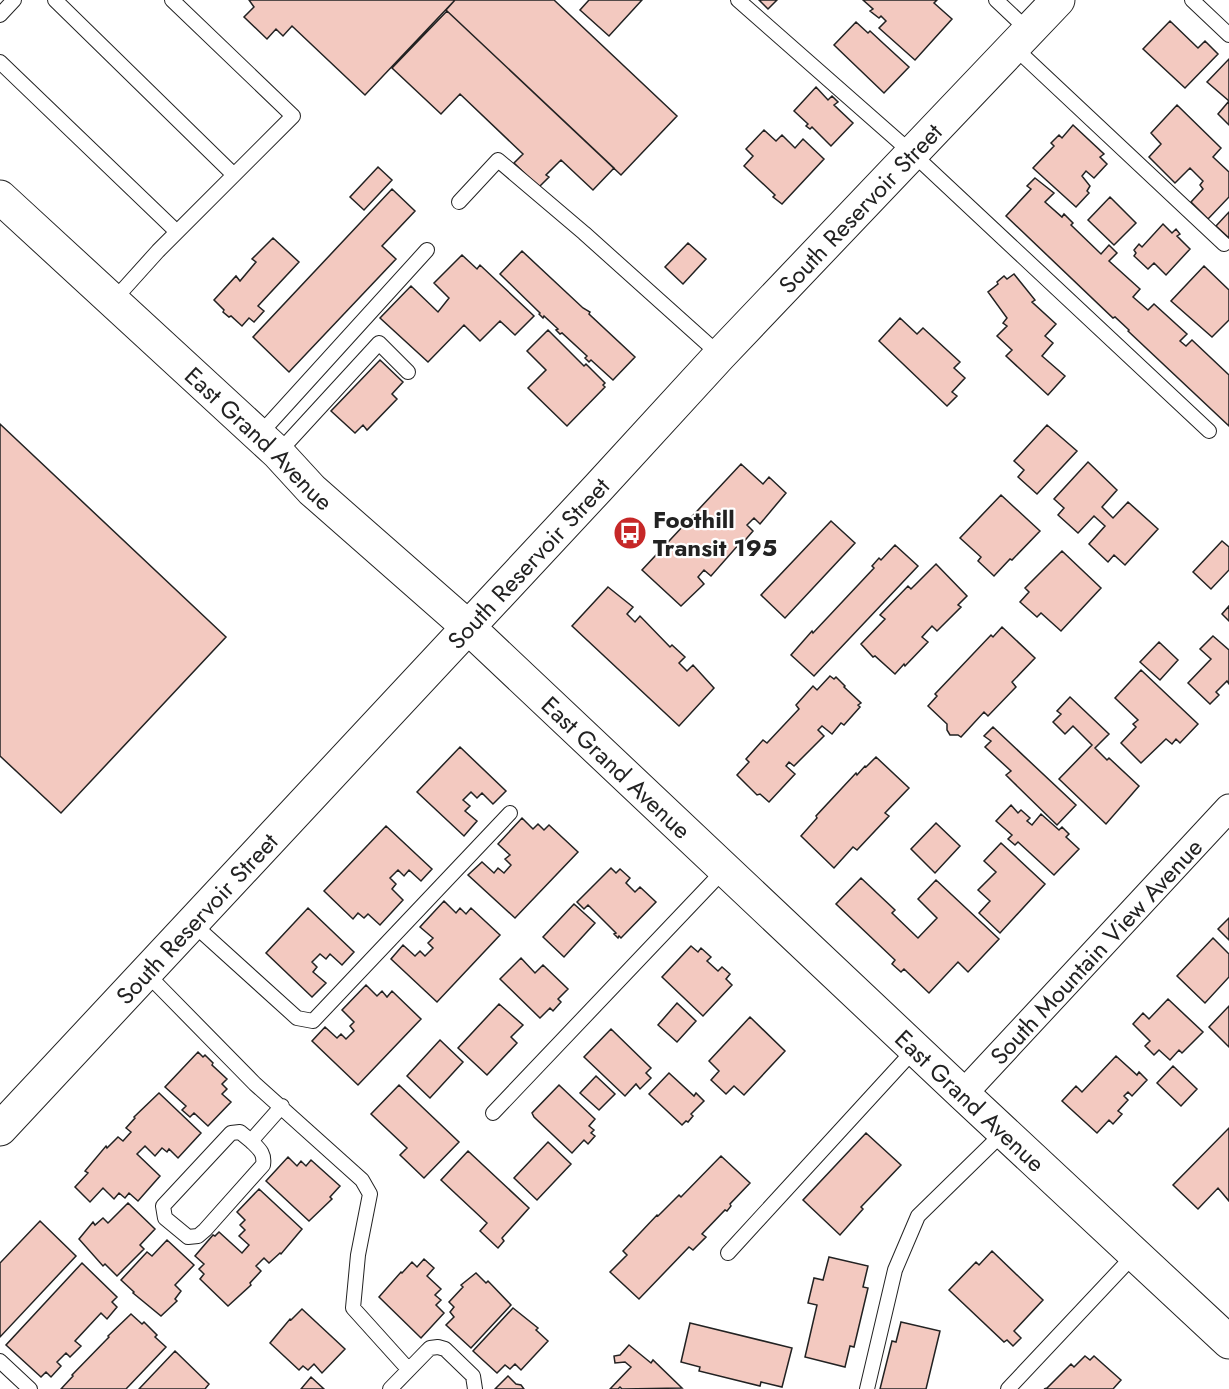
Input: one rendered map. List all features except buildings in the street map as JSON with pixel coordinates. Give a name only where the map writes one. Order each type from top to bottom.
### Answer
[{"type":"street","name":"South Reservoir Street","points":[[0,1129],[720,355],[1058,0]]},
{"type":"street","name":"East Grand Avenue","points":[[0,197],[269,444],[312,490],[468,627],[1229,1342]]},
{"type":"street","name":"South Mountain View Avenue","points":[[963,1094],[1229,808]]},
{"type":"lane","points":[[0,15],[14,0]]},
{"type":"lane","points":[[55,0],[234,175]]},
{"type":"lane","points":[[113,301],[177,232],[292,116],[172,0]]},
{"type":"lane","points":[[738,0],[913,154],[1209,431]]},
{"type":"lane","points":[[996,0],[1021,39],[1224,244]]},
{"type":"lane","points":[[1192,0],[1229,35]]},
{"type":"lane","points":[[0,62],[177,232]]},
{"type":"lane","points":[[459,202],[498,160],[584,233],[720,355]]},
{"type":"lane","points":[[269,444],[427,250]]},
{"type":"lane","points":[[269,444],[379,343],[408,372]]},
{"type":"lane","points":[[192,922],[297,1018],[313,1021],[510,813]]},
{"type":"lane","points":[[493,1113],[725,869]]},
{"type":"lane","points":[[146,973],[255,1084],[362,1180],[370,1194],[358,1255],[353,1308],[408,1369]]},
{"type":"lane","points":[[728,1253],[915,1049]]},
{"type":"lane","points":[[251,1141],[282,1106]]},
{"type":"lane","points":[[240,1132],[251,1141],[261,1150],[264,1158],[263,1165],[205,1230],[198,1236],[188,1237],[165,1218],[163,1206],[231,1133],[240,1132]]},
{"type":"lane","points":[[867,1389],[895,1270],[918,1216],[1004,1132]]},
{"type":"lane","points":[[1008,1389],[1135,1254]]},
{"type":"lane","points":[[390,1389],[430,1348],[438,1347],[454,1357],[473,1376],[475,1389]]},
{"type":"lane","points":[[0,1361],[30,1389]]},
{"type":"place","name":"Foothill Transit 195","points":[[630,533]]}]
